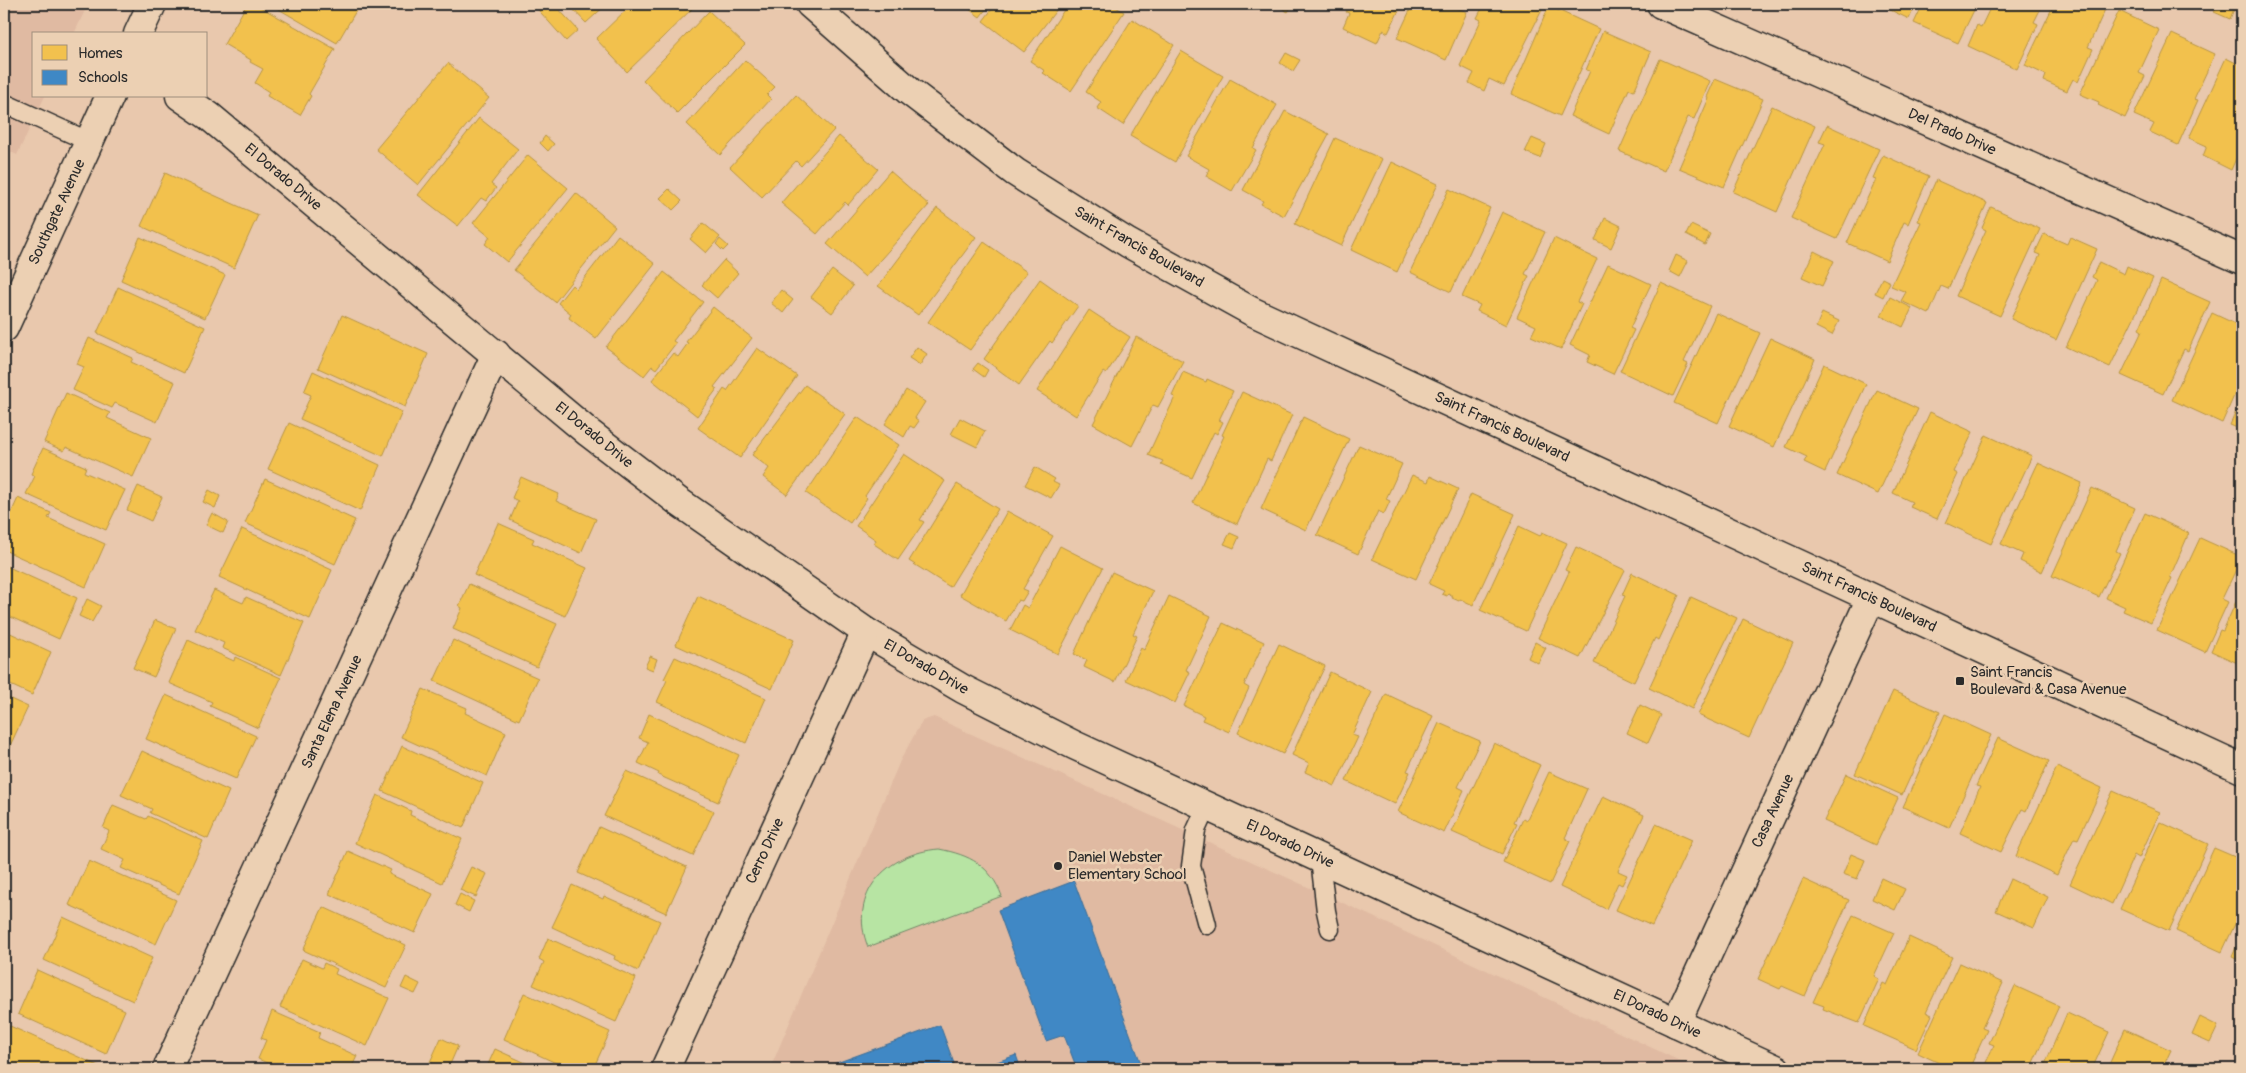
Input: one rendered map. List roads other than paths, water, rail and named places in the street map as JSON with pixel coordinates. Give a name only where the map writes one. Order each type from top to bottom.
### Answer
[{"type":"street","points":[[139,32],[152,4]]},
{"type":"street","name":"Del Prado Drive","points":[[1661,4],[2242,260]]},
{"type":"street","name":"Saint Francis Boulevard","points":[[812,5],[909,91],[1015,172],[1136,247],[1251,311],[2242,769]]},
{"type":"street","name":"Southgate Avenue","points":[[4,328],[109,98]]},
{"type":"street","name":"El Dorado Drive","points":[[183,98],[209,116],[589,433],[679,502],[866,632],[963,689],[1074,745],[1776,1069]]},
{"type":"street","name":"Santa Elena Avenue","points":[[167,1069],[496,354]]},
{"type":"street","name":"Casa Avenue","points":[[1676,1023],[1871,598]]},
{"type":"street","name":"Cerro Drive","points":[[664,1069],[866,632]]},
{"type":"lane","points":[[4,103],[90,142]]},
{"type":"lane","points":[[1207,806],[1196,830],[1192,866],[1207,925]]},
{"type":"lane","points":[[1320,859],[1330,929]]},
{"type":"place","name":"Saint Francis Boulevard & Casa Avenue","points":[[1960,681]]},
{"type":"place","name":"Daniel Webster Elementary School","points":[[1058,866]]}]
